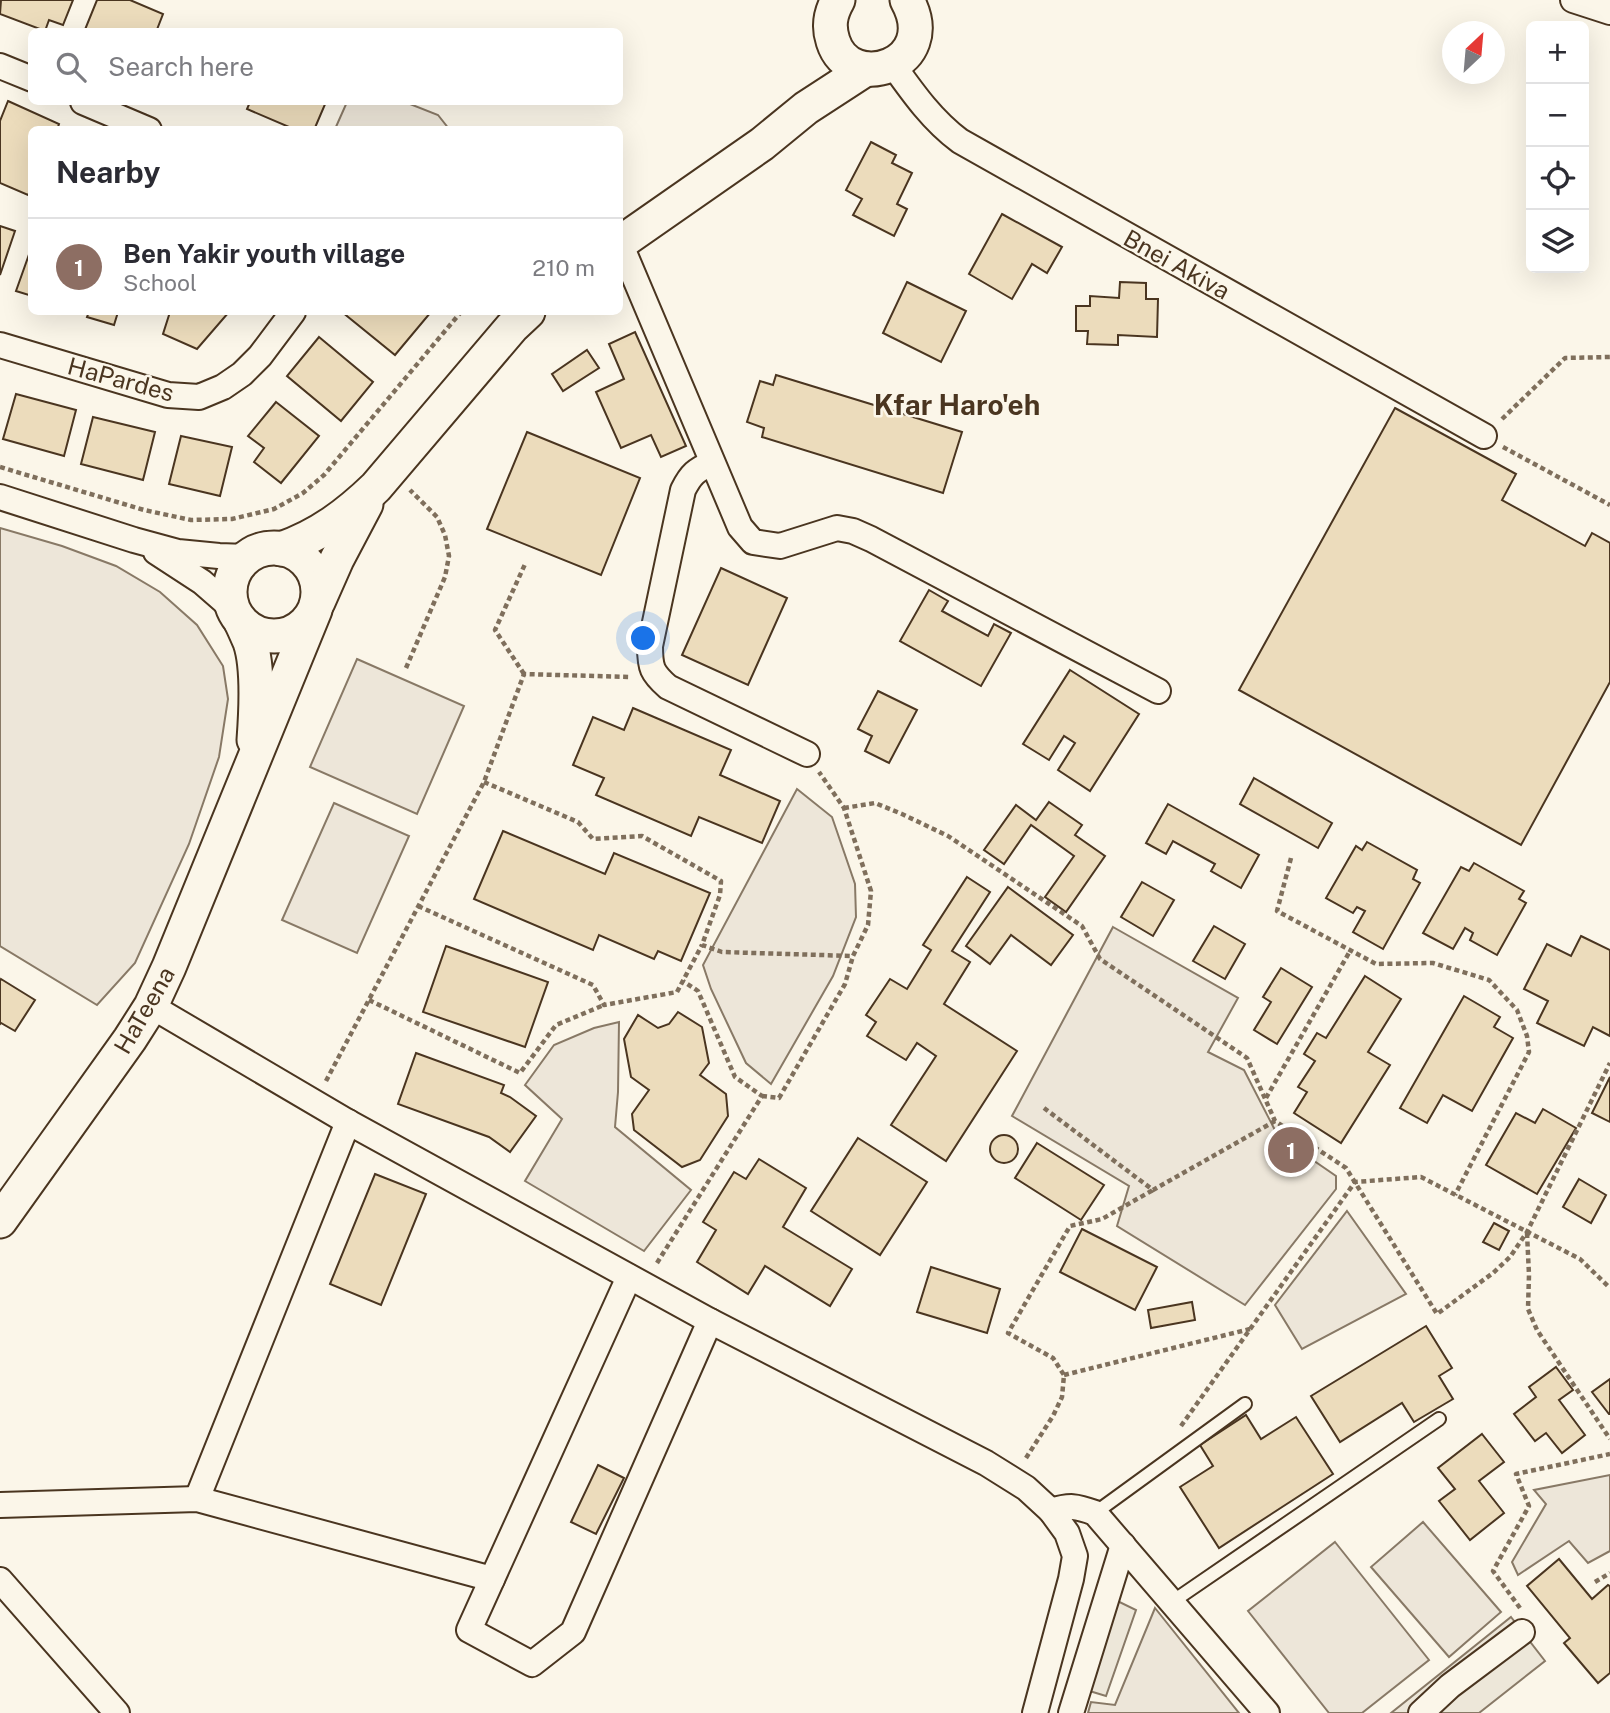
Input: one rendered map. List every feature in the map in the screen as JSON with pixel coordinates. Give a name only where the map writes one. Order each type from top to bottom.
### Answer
[{"type":"street","points":[[623,241],[762,144],[837,86],[908,51],[914,40],[916,27],[914,12],[907,0]]},
{"type":"street","points":[[1573,0],[1610,12]]},
{"type":"street","points":[[829,12],[834,46],[844,59],[852,65],[880,67]]},
{"type":"street","points":[[794,117],[822,57],[829,12]]},
{"type":"street","points":[[0,66],[28,77]]},
{"type":"street","name":"Bnei Akiva","points":[[880,67],[943,129],[960,141],[1484,436]]},
{"type":"street","points":[[90,105],[140,126]]},
{"type":"street","points":[[623,250],[740,527],[753,542],[780,546],[837,528],[853,531],[1158,691]]},
{"type":"street","name":"HaPardes","points":[[0,345],[168,395],[198,397],[223,387],[242,374],[260,356],[291,315]]},
{"type":"street","points":[[281,549],[315,535],[339,519],[383,478],[468,377],[525,315]]},
{"type":"street","points":[[712,463],[697,470],[688,479],[683,490],[650,646],[650,664],[658,678],[668,687],[807,754]]},
{"type":"street","name":"HaTeena","points":[[0,1221],[130,1039],[150,1006],[169,967],[337,559],[383,478]]},
{"type":"street","points":[[0,497],[178,552],[247,557]]},
{"type":"street","points":[[134,540],[202,582],[252,631],[266,636],[281,637],[295,632],[307,623],[317,606],[319,596],[318,581],[312,568],[301,557],[288,550],[260,550],[247,557],[237,567],[231,581],[230,595],[237,616]]},
{"type":"street","name":"HaTeena","points":[[237,616],[250,643],[256,696],[255,729],[248,778]]},
{"type":"street","points":[[150,1006],[348,1122],[710,1321],[986,1463],[1026,1488],[1051,1511],[1067,1533],[1074,1556],[1071,1579],[1035,1713]]},
{"type":"street","points":[[197,1499],[348,1122]]},
{"type":"street","points":[[637,1280],[469,1630],[532,1664],[573,1632],[710,1321]]},
{"type":"street","points":[[0,1505],[197,1499],[492,1579]]},
{"type":"street","points":[[1051,1511],[1067,1506],[1095,1513],[1267,1713]]},
{"type":"street","points":[[1071,1713],[1122,1545]]},
{"type":"street","points":[[0,1580],[117,1713]]},
{"type":"street","points":[[1421,1713],[1450,1686],[1522,1632]]},
{"type":"lane","points":[[1095,1513],[1245,1404]]},
{"type":"lane","points":[[1172,1602],[1439,1419]]},
{"type":"path","points":[[0,467],[144,510],[191,520],[232,519],[274,509],[303,493],[324,475],[458,315]]},
{"type":"path","points":[[1610,357],[1565,358],[1484,436],[1610,506]]},
{"type":"path","points":[[383,478],[437,517],[445,535],[449,556],[445,577],[406,668]]},
{"type":"path","points":[[524,674],[495,630],[526,562]]},
{"type":"path","points":[[524,674],[658,678]]},
{"type":"path","points":[[314,1102],[484,782],[524,674]]},
{"type":"path","points":[[683,981],[698,991],[735,1077],[762,1096],[779,1098],[845,984],[853,956],[869,925],[871,891],[845,808],[807,754]]},
{"type":"path","points":[[369,1000],[520,1073],[556,1025],[604,1005],[677,992],[702,945],[720,895],[721,881],[642,836],[593,839],[578,822],[484,782]]},
{"type":"path","points":[[845,808],[875,803],[948,836],[1082,926],[1100,958],[1248,1058],[1275,1121],[1346,1168],[1437,1314],[1510,1258],[1527,1232],[1610,1063]]},
{"type":"path","points":[[1291,858],[1277,911],[1376,964],[1433,963],[1489,980],[1517,1010],[1527,1036],[1529,1052],[1455,1195]]},
{"type":"path","points":[[418,906],[593,985],[604,1005]]},
{"type":"path","points":[[702,945],[722,952],[853,956]]},
{"type":"path","points":[[1266,1098],[1350,951]]},
{"type":"path","points":[[637,1280],[762,1096]]},
{"type":"path","points":[[1044,1108],[1153,1190]]},
{"type":"path","points":[[1012,1479],[1053,1416],[1062,1397],[1065,1375],[1053,1358],[1008,1333],[1070,1226],[1102,1219],[1275,1121]]},
{"type":"path","points":[[1355,1182],[1421,1177],[1580,1259],[1610,1288]]},
{"type":"path","points":[[1173,1436],[1355,1182]]},
{"type":"path","points":[[1527,1232],[1528,1309],[1537,1330],[1610,1440]]},
{"type":"path","points":[[1065,1375],[1250,1329]]},
{"type":"path","points":[[1522,1632],[1529,1619],[1493,1572],[1529,1506],[1516,1474],[1610,1454]]},
{"type":"path","points":[[1595,1582],[1610,1573]]},
{"type":"shaded area","points":[[346,105],[413,105],[438,115],[447,126],[336,126]]},
{"type":"shaded area","points":[[0,528],[62,546],[116,566],[160,592],[197,625],[223,666],[228,699],[219,757],[189,844],[135,963],[97,1005],[0,946]]},
{"type":"shaded area","points":[[357,659],[464,706],[417,814],[310,767]]},
{"type":"shaded area","points":[[797,789],[832,817],[855,884],[856,917],[833,976],[771,1084],[746,1063],[711,989],[703,965]]},
{"type":"shaded area","points":[[334,803],[409,836],[357,953],[282,920]]},
{"type":"shaded area","points":[[1113,927],[1238,998],[1208,1052],[1244,1070],[1278,1136],[1336,1176],[1336,1189],[1245,1305],[1117,1226],[1129,1186],[1012,1116]]},
{"type":"shaded area","points":[[619,1022],[615,1127],[691,1190],[644,1251],[525,1181],[562,1119],[525,1085],[554,1045],[594,1028]]},
{"type":"shaded area","points":[[1347,1211],[1406,1294],[1302,1349],[1275,1305]]},
{"type":"shaded area","points":[[1610,1475],[1610,1551],[1588,1563],[1569,1541],[1518,1575],[1512,1562],[1546,1504],[1534,1490]]},
{"type":"shaded area","points":[[1423,1522],[1501,1612],[1449,1657],[1371,1567]]},
{"type":"shaded area","points":[[1335,1542],[1429,1660],[1362,1713],[1329,1713],[1248,1611]]},
{"type":"shaded area","points":[[1101,1593],[1136,1610],[1106,1696],[1073,1686]]},
{"type":"shaded area","points":[[1155,1608],[1239,1713],[1088,1713],[1091,1702],[1115,1705]]},
{"type":"shaded area","points":[[1511,1617],[1545,1661],[1479,1713],[1391,1713]]},
{"type":"building","points":[[1,0],[73,0],[63,25],[49,20],[46,28],[37,28],[0,14]]},
{"type":"building","points":[[97,0],[130,0],[163,14],[158,28],[86,28]]},
{"type":"building","points":[[8,101],[59,124],[28,126],[28,195],[0,183],[0,121]]},
{"type":"building","points":[[249,105],[325,105],[316,126],[287,126],[247,109]]},
{"type":"building","points":[[871,142],[896,155],[892,163],[912,173],[897,204],[907,209],[894,236],[853,215],[862,199],[846,190]]},
{"type":"building","points":[[1002,214],[1062,247],[1047,273],[1032,264],[1012,299],[969,274]]},
{"type":"building","points":[[0,226],[15,231],[0,275]]},
{"type":"building","points":[[28,257],[28,295],[16,291]]},
{"type":"building","points":[[907,282],[966,311],[941,362],[883,333]]},
{"type":"building","points":[[1120,282],[1146,283],[1146,299],[1158,299],[1157,337],[1118,335],[1118,345],[1087,344],[1088,331],[1076,331],[1076,306],[1090,306],[1090,296],[1119,298]]},
{"type":"building","points":[[88,315],[117,315],[114,325],[87,317]]},
{"type":"building","points":[[169,315],[226,315],[197,349],[163,334]]},
{"type":"building","points":[[346,315],[428,315],[395,355]]},
{"type":"building","points":[[635,332],[686,446],[661,457],[651,435],[621,448],[596,392],[624,379],[609,344]]},
{"type":"building","points":[[319,337],[373,382],[341,421],[287,376]]},
{"type":"building","points":[[587,350],[599,368],[563,391],[552,374]]},
{"type":"building","points":[[776,375],[962,432],[943,493],[762,437],[764,428],[747,422],[760,381],[773,385]]},
{"type":"building","points":[[16,394],[76,410],[64,456],[3,439]]},
{"type":"building","points":[[276,402],[319,436],[281,483],[254,462],[264,448],[248,436]]},
{"type":"building","points":[[1395,408],[1516,474],[1502,500],[1585,546],[1592,533],[1610,543],[1610,682],[1521,845],[1239,690]]},
{"type":"building","points":[[93,417],[155,432],[143,480],[81,464]]},
{"type":"building","points":[[527,432],[640,478],[601,575],[487,529]]},
{"type":"building","points":[[181,436],[232,447],[220,496],[169,484]]},
{"type":"building","points":[[721,568],[787,598],[748,685],[682,655]]},
{"type":"building","points":[[929,590],[948,601],[942,611],[988,636],[994,624],[1011,633],[981,686],[900,641]]},
{"type":"building","points":[[1070,670],[1139,714],[1090,791],[1058,770],[1075,743],[1064,736],[1049,760],[1023,744]]},
{"type":"building","points":[[878,691],[917,710],[889,763],[865,751],[872,736],[858,729]]},
{"type":"building","points":[[633,708],[731,750],[720,775],[780,801],[762,843],[699,817],[691,836],[596,795],[604,778],[573,765],[593,717],[624,730]]},
{"type":"building","points":[[1254,778],[1332,823],[1318,848],[1240,804]]},
{"type":"building","points":[[1049,802],[1082,825],[1075,835],[1105,856],[1066,912],[1045,897],[1074,856],[1031,825],[1004,864],[984,850],[1016,805],[1036,820]]},
{"type":"building","points":[[1168,804],[1259,855],[1241,888],[1211,871],[1215,864],[1173,841],[1166,854],[1146,843]]},
{"type":"building","points":[[503,831],[605,874],[614,853],[710,893],[681,961],[658,951],[654,959],[599,935],[593,950],[474,899]]},
{"type":"building","points":[[1367,842],[1417,870],[1413,879],[1420,883],[1383,949],[1353,932],[1365,911],[1357,907],[1353,913],[1326,898],[1356,846],[1362,850]]},
{"type":"building","points":[[1474,863],[1524,891],[1519,899],[1526,903],[1497,955],[1470,940],[1473,933],[1465,928],[1453,949],[1423,933],[1461,867],[1469,871]]},
{"type":"building","points":[[967,877],[990,892],[952,951],[970,962],[944,1004],[1017,1051],[946,1161],[891,1125],[936,1056],[917,1043],[906,1060],[867,1036],[876,1022],[866,1015],[890,979],[907,989],[931,950],[923,945]]},
{"type":"building","points":[[1142,882],[1174,900],[1153,936],[1121,917]]},
{"type":"building","points":[[1008,887],[1073,935],[1051,965],[1011,935],[990,964],[966,946]]},
{"type":"building","points":[[1214,926],[1245,944],[1225,979],[1193,961]]},
{"type":"building","points":[[1581,936],[1610,950],[1610,1036],[1593,1027],[1584,1046],[1537,1023],[1548,1001],[1524,989],[1547,944],[1571,956]]},
{"type":"building","points":[[446,946],[548,982],[525,1047],[423,1012]]},
{"type":"building","points":[[1281,968],[1312,987],[1277,1044],[1254,1030],[1271,1002],[1263,997]]},
{"type":"building","points":[[1365,976],[1401,999],[1368,1052],[1390,1065],[1341,1143],[1294,1113],[1307,1092],[1298,1087],[1315,1061],[1304,1054],[1317,1033],[1326,1038]]},
{"type":"building","points":[[1,979],[35,1000],[15,1031],[0,1024]]},
{"type":"building","points":[[1464,996],[1500,1017],[1494,1027],[1513,1038],[1472,1111],[1443,1095],[1427,1123],[1400,1108]]},
{"type":"building","points":[[678,1012],[702,1027],[709,1063],[700,1075],[726,1094],[728,1116],[700,1160],[682,1167],[634,1130],[632,1114],[649,1090],[631,1077],[624,1039],[638,1015],[658,1028],[669,1024]]},
{"type":"building","points":[[416,1053],[504,1085],[501,1093],[536,1116],[510,1152],[489,1137],[398,1104]]},
{"type":"building","points":[[1610,1077],[1610,1122],[1592,1113]]},
{"type":"building","points":[[1543,1109],[1576,1128],[1537,1194],[1486,1165],[1516,1113],[1535,1123]]},
{"type":"building","points":[[1004,1135],[1014,1139],[1018,1149],[1014,1159],[1004,1163],[994,1159],[990,1149],[994,1139]]},
{"type":"building","points":[[858,1138],[927,1182],[880,1255],[811,1211]]},
{"type":"building","points":[[1037,1143],[1104,1185],[1081,1220],[1015,1178]]},
{"type":"building","points":[[759,1159],[806,1188],[783,1227],[852,1269],[830,1306],[765,1266],[748,1294],[697,1262],[716,1230],[703,1222],[734,1172],[746,1179]]},
{"type":"building","points":[[375,1174],[426,1194],[381,1305],[330,1284]]},
{"type":"building","points":[[1579,1179],[1606,1195],[1591,1223],[1563,1207]]},
{"type":"building","points":[[1494,1223],[1509,1231],[1499,1250],[1483,1242]]},
{"type":"building","points":[[1082,1229],[1157,1267],[1135,1310],[1060,1272]]},
{"type":"building","points":[[931,1267],[1000,1289],[987,1333],[917,1312]]},
{"type":"building","points":[[1192,1302],[1195,1320],[1151,1328],[1148,1310]]},
{"type":"building","points":[[1426,1326],[1452,1368],[1439,1376],[1453,1399],[1414,1422],[1402,1403],[1340,1442],[1311,1396]]},
{"type":"building","points":[[1556,1367],[1573,1390],[1559,1400],[1585,1435],[1562,1453],[1546,1433],[1535,1441],[1514,1414],[1536,1397],[1529,1387]]},
{"type":"building","points":[[1610,1379],[1610,1414],[1609,1414],[1592,1392]]},
{"type":"building","points":[[1246,1415],[1261,1439],[1296,1417],[1333,1474],[1219,1548],[1180,1487],[1213,1466],[1200,1445]]},
{"type":"building","points":[[1482,1434],[1504,1462],[1479,1481],[1504,1513],[1470,1540],[1439,1501],[1455,1489],[1438,1468]]},
{"type":"building","points":[[598,1465],[624,1478],[596,1534],[571,1522]]},
{"type":"building","points":[[1559,1559],[1592,1599],[1610,1586],[1610,1673],[1598,1683],[1564,1643],[1570,1638],[1527,1586]]},
{"type":"place","name":"Ben Yakir youth village","points":[[1291,1150]]},
{"type":"district","name":"Kfar Haro'eh","points":[[957,404]]}]
